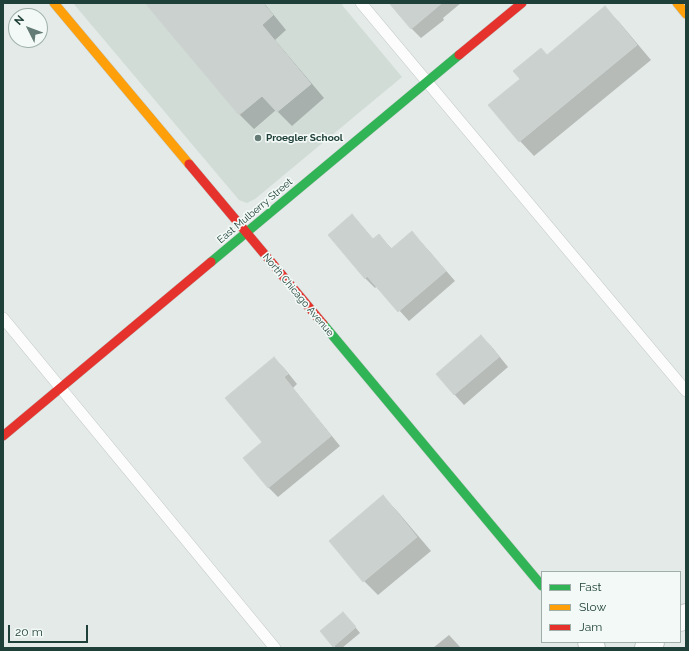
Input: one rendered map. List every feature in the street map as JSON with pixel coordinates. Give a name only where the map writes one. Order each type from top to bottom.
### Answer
[{"type":"street","name":"North Chicago Avenue","points":[[54,3],[541,585]]},
{"type":"street","name":"East Mulberry Street","points":[[3,436],[522,3]]},
{"type":"street","points":[[677,3],[686,14]]},
{"type":"lane","points":[[361,3],[686,391]]},
{"type":"lane","points":[[3,318],[275,648]]},
{"type":"shaded area","name":"Proegler School","points":[[73,3],[345,3],[342,5],[402,77],[255,199],[247,203],[239,200]]},
{"type":"building","points":[[145,3],[263,3],[273,15],[262,25],[311,84],[277,112],[262,96],[239,115]]},
{"type":"building","points":[[389,3],[442,3],[411,29]]},
{"type":"building","points":[[605,6],[637,45],[519,142],[488,105],[520,79],[513,71],[541,48],[547,55]]},
{"type":"building","points":[[352,214],[373,239],[379,234],[391,249],[412,231],[446,271],[398,312],[367,276],[365,279],[328,235]]},
{"type":"building","points":[[481,335],[499,357],[454,395],[436,374]]},
{"type":"building","points":[[274,357],[288,374],[284,377],[331,436],[268,488],[243,458],[262,442],[225,398]]},
{"type":"building","points":[[383,495],[417,537],[363,582],[329,541]]},
{"type":"building","points":[[343,612],[356,627],[333,647],[320,631]]},
{"type":"traffic: fast","points":[[211,262],[459,55]]},
{"type":"traffic: fast","points":[[323,324],[541,585]]},
{"type":"traffic: slow","points":[[54,3],[189,164]]},
{"type":"traffic: slow","points":[[677,3],[686,14]]},
{"type":"traffic: jam","points":[[459,55],[522,3]]},
{"type":"traffic: jam","points":[[189,164],[323,324]]},
{"type":"traffic: jam","points":[[3,436],[211,262]]},
{"type":"place","name":"Proegler School","points":[[258,138]]}]
